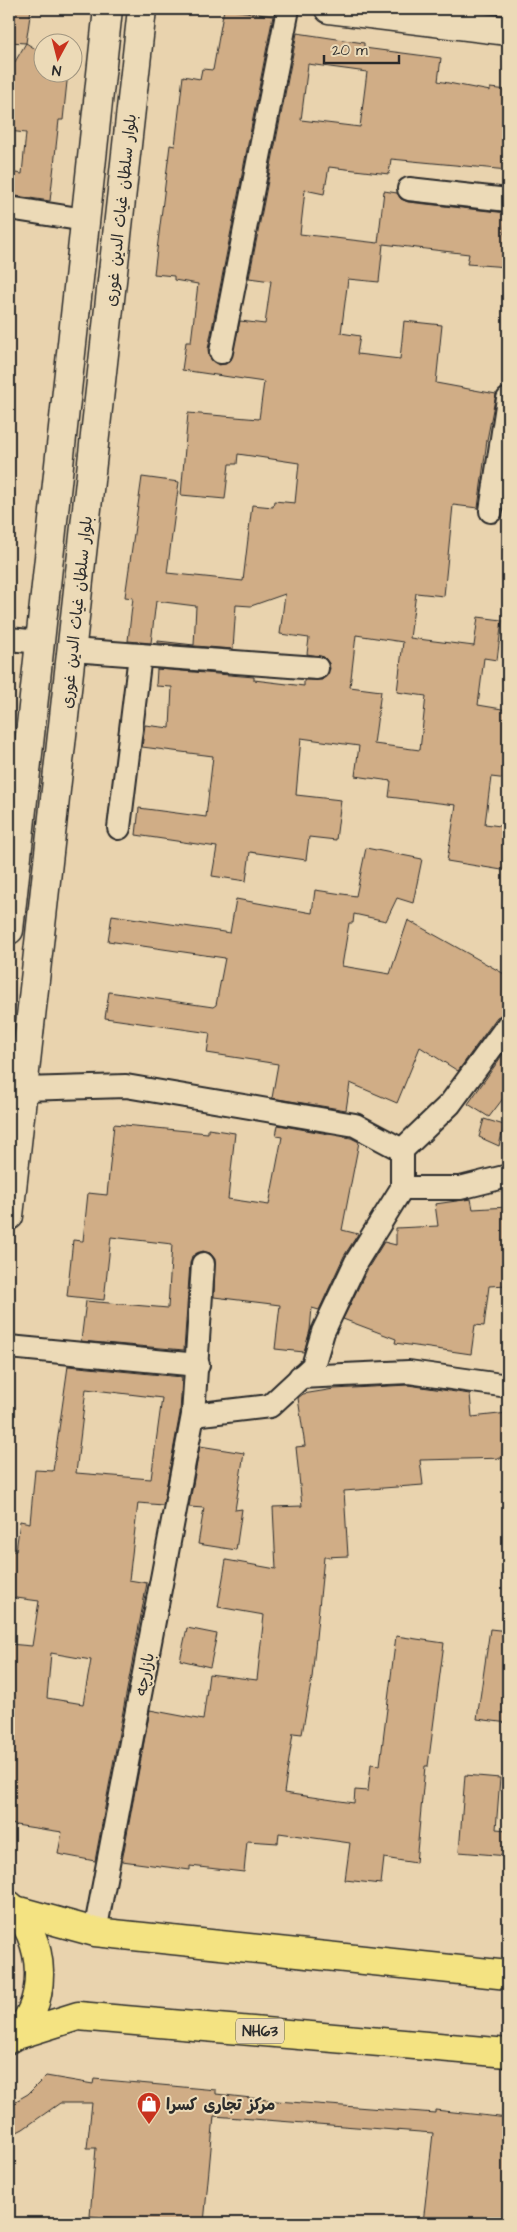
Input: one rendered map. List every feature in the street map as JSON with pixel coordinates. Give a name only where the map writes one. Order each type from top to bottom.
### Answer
[{"type":"highway","points":[[12,1907],[95,1932],[508,1975]]},
{"type":"highway","points":[[11,2037],[30,2013],[39,1978],[39,1959],[31,1933],[12,1907]]},
{"type":"highway","name":"NH63","points":[[11,2037],[78,2016],[508,2052]]},
{"type":"street","points":[[9,930],[11,893],[108,9]]},
{"type":"street","name":"بلوار سلطان غیاث الدین غوری","points":[[9,1216],[142,9]]},
{"type":"street","points":[[221,352],[288,9]]},
{"type":"street","points":[[329,9],[508,31]]},
{"type":"street","points":[[409,189],[508,200]]},
{"type":"street","points":[[9,208],[85,220]]},
{"type":"street","points":[[491,511],[508,399]]},
{"type":"street","points":[[9,639],[39,642]]},
{"type":"street","points":[[72,650],[317,668]]},
{"type":"street","points":[[119,828],[140,655]]},
{"type":"street","points":[[194,1415],[270,1406],[313,1366],[323,1332],[356,1262],[402,1188],[402,1150],[450,1104],[508,1025]]},
{"type":"street","points":[[23,1089],[126,1086],[355,1125],[402,1150]]},
{"type":"street","points":[[402,1188],[460,1188],[508,1176]]},
{"type":"street","name":"بازارچه","points":[[95,1932],[194,1415],[203,1264]]},
{"type":"street","points":[[9,1348],[198,1365]]},
{"type":"street","points":[[300,1377],[409,1372],[508,1386]]},
{"type":"building","points":[[9,9],[31,9],[26,43],[9,42]]},
{"type":"building","points":[[224,9],[273,16],[208,349],[209,357],[218,365],[226,364],[231,360],[240,321],[265,324],[271,281],[249,278],[297,33],[364,43],[364,48],[441,58],[438,81],[490,91],[490,88],[508,90],[508,170],[391,159],[389,174],[329,167],[324,194],[305,190],[300,234],[378,243],[384,191],[397,193],[401,199],[408,202],[507,213],[504,234],[508,235],[508,267],[467,264],[469,254],[383,244],[379,282],[348,279],[341,333],[360,336],[357,354],[400,359],[404,321],[442,325],[436,383],[496,394],[487,440],[478,508],[453,505],[444,596],[416,593],[410,638],[474,646],[478,617],[502,620],[497,660],[484,658],[478,705],[508,710],[508,779],[491,777],[485,824],[508,827],[508,871],[447,861],[456,805],[389,797],[391,781],[355,776],[359,746],[301,738],[296,795],[341,800],[336,840],[309,837],[306,860],[250,852],[246,881],[212,876],[217,847],[136,835],[139,808],[206,817],[213,756],[142,747],[145,725],[170,728],[172,687],[156,686],[157,669],[254,677],[254,680],[304,686],[304,680],[322,680],[330,669],[329,663],[324,657],[307,654],[309,638],[280,634],[285,594],[251,606],[236,605],[233,649],[158,643],[158,641],[194,645],[196,606],[156,601],[151,643],[128,641],[133,598],[125,597],[142,477],[179,482],[167,573],[243,581],[252,505],[273,507],[274,501],[295,503],[299,463],[238,454],[237,464],[229,464],[225,499],[181,495],[188,413],[259,419],[264,382],[182,370],[186,342],[191,342],[198,284],[174,280],[174,276],[154,274],[170,145],[175,146],[183,76],[200,79],[202,69],[213,70]],"holes":[[[308,64],[367,72],[360,127],[301,120]],[[356,635],[403,642],[397,692],[426,696],[420,750],[374,744],[381,691],[350,687]]]},
{"type":"building","points":[[26,43],[32,47],[32,82],[67,82],[63,120],[59,120],[50,201],[9,195],[9,172],[22,174],[26,133],[9,131],[9,72]]},
{"type":"building","points":[[366,848],[422,859],[413,903],[397,898],[386,921],[354,914],[353,923],[349,923],[342,966],[390,974],[408,920],[508,976],[508,1012],[497,1017],[458,1071],[420,1047],[397,1103],[350,1083],[346,1110],[272,1098],[278,1064],[207,1053],[210,1033],[105,1018],[109,992],[213,1007],[216,1005],[225,958],[108,941],[112,915],[230,933],[236,899],[312,913],[315,890],[356,896]]},
{"type":"building","points":[[508,1047],[508,1092],[489,1117],[468,1104]]},
{"type":"building","points":[[484,1119],[504,1125],[499,1146],[479,1137]]},
{"type":"building","points":[[114,1124],[208,1133],[208,1129],[235,1133],[228,1199],[269,1205],[282,1137],[276,1136],[278,1125],[351,1138],[359,1142],[342,1230],[358,1234],[344,1256],[319,1310],[312,1308],[310,1330],[304,1352],[275,1349],[280,1305],[214,1297],[215,1259],[210,1253],[203,1251],[192,1256],[190,1263],[184,1350],[81,1341],[86,1301],[168,1308],[172,1244],[111,1237],[104,1300],[67,1296],[73,1240],[83,1241],[88,1193],[107,1195]]},
{"type":"building","points":[[471,1199],[473,1209],[508,1207],[508,1285],[489,1286],[484,1326],[475,1325],[471,1354],[395,1343],[396,1339],[343,1319],[368,1268],[384,1242],[396,1245],[396,1228],[438,1226],[435,1204]]},
{"type":"building","points":[[68,1366],[182,1377],[180,1413],[163,1505],[138,1503],[129,1580],[147,1583],[95,1861],[58,1854],[62,1832],[9,1824],[9,1644],[32,1646],[39,1601],[9,1597],[12,1576],[9,1576],[11,1551],[16,1551],[20,1521],[30,1523],[35,1470],[53,1471]],"holes":[[[86,1389],[162,1398],[151,1479],[76,1473]],[[51,1653],[91,1660],[83,1704],[47,1698]]]},
{"type":"building","points":[[408,1385],[470,1394],[472,1417],[508,1413],[508,1458],[420,1460],[423,1485],[344,1491],[348,1556],[324,1557],[312,1678],[302,1734],[293,1733],[284,1793],[354,1803],[355,1790],[368,1791],[371,1764],[380,1765],[396,1636],[444,1643],[428,1766],[425,1766],[416,1863],[384,1858],[381,1884],[345,1880],[350,1843],[279,1833],[278,1843],[247,1841],[244,1872],[190,1866],[190,1870],[122,1861],[150,1710],[203,1720],[209,1674],[257,1680],[264,1615],[218,1607],[226,1560],[276,1569],[273,1507],[302,1506],[296,1447],[305,1446],[298,1398],[303,1394],[334,1389]]},
{"type":"building","points":[[200,1446],[244,1453],[235,1510],[242,1509],[236,1550],[198,1544],[204,1508],[189,1507]]},
{"type":"building","points":[[187,1628],[217,1634],[210,1667],[180,1660]]},
{"type":"building","points":[[490,1629],[508,1631],[508,1723],[477,1719]]},
{"type":"building","points":[[465,1775],[500,1778],[496,1829],[508,1830],[508,1856],[459,1852]]},
{"type":"building","points":[[46,2076],[93,2084],[94,2079],[216,2090],[216,2094],[277,2101],[435,2113],[435,2110],[508,2118],[508,2223],[423,2223],[433,2133],[214,2116],[204,2223],[166,2223],[90,2216],[96,2148],[87,2148],[92,2103],[60,2103],[23,2129],[9,2136],[9,2105],[28,2094]]},
{"type":"place","name":"مرکز تجاری کسرا","points":[[149,2125]]}]
